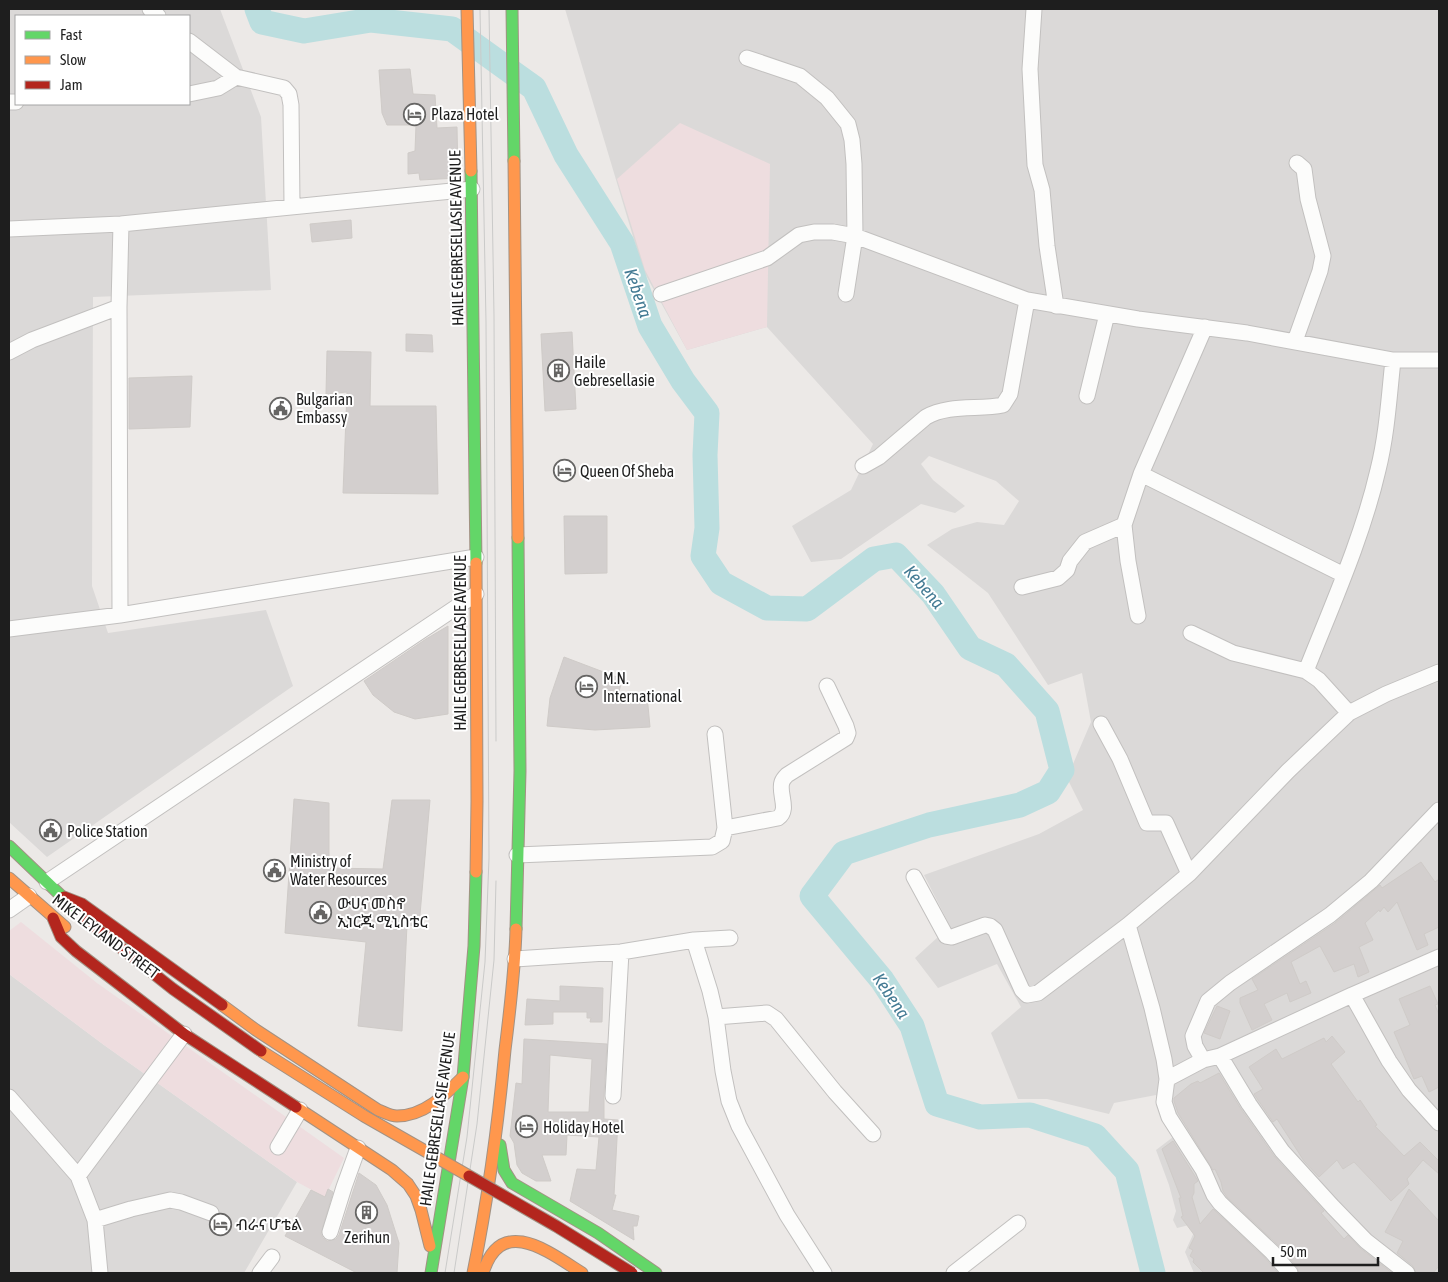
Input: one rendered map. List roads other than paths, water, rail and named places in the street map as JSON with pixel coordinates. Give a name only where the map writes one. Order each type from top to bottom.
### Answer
[{"type":"main road","name":"HAILE GEBRESELLASIE AVENUE","points":[[431,1269],[463,1077],[474,946],[477,801],[476,557],[472,189],[467,9]]},
{"type":"main road","points":[[473,1273],[485,1214],[497,1131],[515,959],[520,771],[512,12]]},
{"type":"main road","name":"MIKE LEYLAND STREET","points":[[9,846],[87,921],[136,963],[242,1039],[326,1094],[547,1220],[632,1273]]},
{"type":"main road","name":"MIKE LEYLAND STREET","points":[[9,878],[53,918],[77,935]]},
{"type":"main road","points":[[64,897],[82,904],[256,1030],[378,1110],[396,1116],[429,1106],[443,1098],[463,1077]]},
{"type":"main road","points":[[53,918],[61,937],[76,951],[184,1034],[392,1170],[411,1189],[421,1210],[428,1232],[431,1269]]},
{"type":"main road","points":[[497,1131],[504,1170],[512,1183],[598,1233],[656,1273]]},
{"type":"main road","points":[[432,1172],[458,1186]]},
{"type":"main road","points":[[474,1195],[500,1209]]},
{"type":"main road","points":[[482,1273],[494,1249],[505,1241],[522,1241],[541,1248],[582,1273]]},
{"type":"street","points":[[1034,9],[1030,69],[1035,165],[1042,190],[1056,306]]},
{"type":"street","points":[[190,41],[236,77],[284,88],[288,94],[291,105],[292,206]]},
{"type":"street","points":[[747,58],[800,76],[827,98],[848,124],[852,140],[854,164],[855,236],[846,294]]},
{"type":"street","points":[[190,94],[218,88],[236,77]]},
{"type":"street","points":[[1295,341],[1320,271],[1322,256],[1308,199],[1304,169],[1297,163]]},
{"type":"street","points":[[9,229],[120,224],[472,189]]},
{"type":"street","points":[[120,224],[120,615]]},
{"type":"street","points":[[661,294],[767,258],[799,235],[814,232],[833,232],[855,236],[1027,300],[1108,314],[1295,341],[1393,360],[1439,360]]},
{"type":"street","points":[[863,466],[879,457],[934,412],[1003,405],[1010,394],[1027,300]]},
{"type":"street","points":[[9,352],[32,340],[119,307]]},
{"type":"street","points":[[1087,396],[1108,314]]},
{"type":"street","points":[[1138,616],[1128,561],[1124,525],[1141,474],[1205,328]]},
{"type":"street","points":[[1306,671],[1344,575],[1379,469],[1393,360]]},
{"type":"street","points":[[1141,474],[1344,575]]},
{"type":"street","points":[[1022,587],[1058,578],[1067,570],[1070,561],[1085,542],[1124,525]]},
{"type":"street","points":[[9,629],[120,615],[476,557]]},
{"type":"street","points":[[47,882],[476,594]]},
{"type":"street","points":[[1191,633],[1233,653],[1306,671],[1319,680],[1349,714]]},
{"type":"street","points":[[914,877],[946,936],[952,937],[985,925],[990,926],[995,930],[1022,990],[1027,994],[1038,993],[1128,925],[1189,874],[1288,771],[1349,714],[1386,694],[1439,672]]},
{"type":"street","points":[[725,828],[781,816],[783,812],[782,783],[787,775],[846,738],[848,734],[846,726],[827,686]]},
{"type":"street","points":[[1101,724],[1120,759],[1147,823],[1166,823],[1189,874]]},
{"type":"street","points":[[517,855],[712,847],[722,841],[725,828],[714,734]]},
{"type":"street","points":[[1203,1060],[1195,1046],[1193,1036],[1208,1001],[1230,983],[1330,916],[1371,881],[1439,810]]},
{"type":"street","points":[[9,910],[29,896]]},
{"type":"street","points":[[1128,925],[1152,1008],[1167,1079],[1164,1102],[1169,1117],[1203,1170],[1214,1195],[1226,1209],[1272,1252],[1290,1273]]},
{"type":"street","points":[[515,959],[621,952],[694,940],[730,938]]},
{"type":"street","points":[[694,940],[710,991],[728,1093],[739,1126],[787,1215],[824,1273]]},
{"type":"street","points":[[613,1096],[621,952]]},
{"type":"street","points":[[1167,1079],[1203,1060],[1220,1056],[1439,956]]},
{"type":"street","points":[[1352,995],[1389,1061],[1409,1090],[1439,1123]]},
{"type":"street","points":[[716,1017],[767,1013],[776,1019],[872,1134]]},
{"type":"street","points":[[78,1176],[184,1034]]},
{"type":"street","points":[[1220,1056],[1249,1104],[1282,1151],[1366,1241],[1407,1273]]},
{"type":"street","points":[[9,1097],[78,1176],[96,1220],[100,1273]]},
{"type":"street","points":[[278,1147],[300,1110]]},
{"type":"street","points":[[330,1232],[358,1148]]},
{"type":"street","points":[[96,1220],[170,1200],[181,1202],[210,1214]]},
{"type":"street","points":[[957,1273],[1018,1223]]},
{"type":"street","points":[[260,1273],[272,1256]]},
{"type":"waterway","name":"Kebena","points":[[257,9],[262,22],[304,31],[371,20],[452,29],[534,88],[566,155],[622,243],[650,326],[683,381],[707,413],[705,455],[707,528],[703,556],[721,583],[767,608],[807,609],[874,559],[896,555],[933,594],[970,648],[1006,665],[1047,711],[1062,770],[1048,792],[1020,805],[929,825],[844,853],[812,896],[882,980],[912,1026],[937,1104],[980,1117],[1030,1115],[1095,1136],[1127,1171],[1153,1273]]},
{"type":"tram line","points":[[445,1273],[467,1137],[485,962],[489,858],[486,322],[480,9]]},
{"type":"tram line","points":[[489,9],[494,316],[496,741]]},
{"type":"tram line","points":[[454,1273],[477,1124],[494,960],[496,881]]},
{"type":"place","name":"Plaza Hotel","points":[[415,114]]},
{"type":"place","name":"Haile Gebresellasie","points":[[558,371]]},
{"type":"place","name":"Bulgarian Embassy","points":[[280,408]]},
{"type":"place","name":"Queen Of Sheba","points":[[564,471]]},
{"type":"place","name":"M.N. International","points":[[587,687]]},
{"type":"place","name":"Police Station","points":[[51,831]]},
{"type":"place","name":"Ministry of Water Resources","points":[[274,870]]},
{"type":"place","name":"ውሀና መስኖ ኢነርጂ ሚኒስቴር","points":[[321,912]]},
{"type":"place","name":"Holiday Hotel","points":[[527,1127]]},
{"type":"place","name":"Zerihun","points":[[367,1213]]},
{"type":"place","name":"ብራና ሆቴል","points":[[220,1224]]}]
